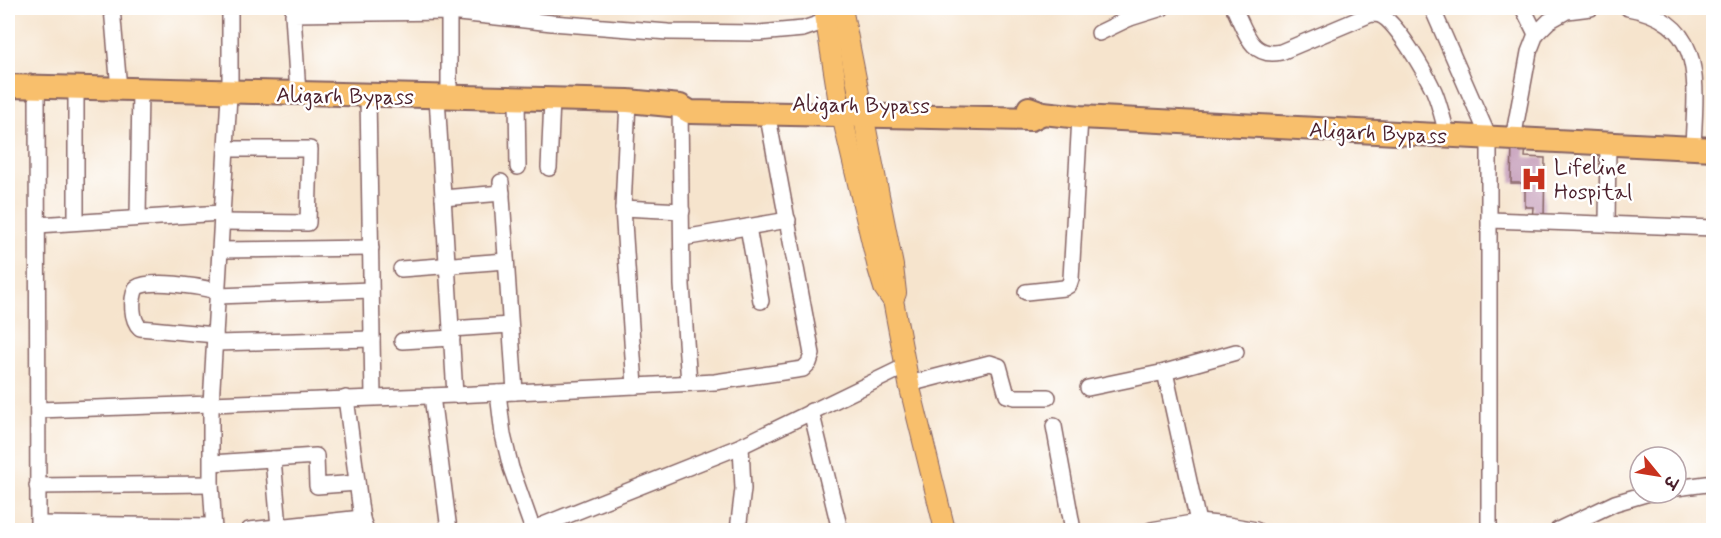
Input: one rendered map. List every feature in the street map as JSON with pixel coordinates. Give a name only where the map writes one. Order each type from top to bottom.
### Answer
[{"type":"highway","name":"Aligarh Bypass","points":[[8,86],[130,89],[230,80],[298,83],[368,96],[447,88],[517,99],[628,101],[681,106],[690,112],[851,110]]},
{"type":"highway","name":"Aligarh Bypass","points":[[681,106],[689,98],[851,110],[1031,119],[1042,113],[1080,117],[1703,148]]},
{"type":"main road","points":[[834,13],[851,110],[893,266],[896,293],[893,300],[907,375],[945,531]]},
{"type":"street","points":[[112,8],[130,89],[138,218]]},
{"type":"street","points":[[37,86],[38,527],[213,528],[211,404],[230,80],[230,8]]},
{"type":"street","points":[[1099,33],[1128,13],[1162,8]]},
{"type":"street","points":[[1234,8],[1252,44],[1259,51],[1269,55],[1371,14],[1379,14],[1404,41],[1423,70],[1434,92],[1448,136]]},
{"type":"street","points":[[1432,8],[1489,138],[1489,531]]},
{"type":"street","points":[[1523,8],[1536,34]]},
{"type":"street","points":[[1513,139],[1529,52],[1536,34],[1549,21],[1567,11],[1591,8]]},
{"type":"street","points":[[1628,8],[1640,10],[1664,21],[1682,36],[1690,51],[1695,73],[1703,148]]},
{"type":"street","points":[[449,10],[443,198],[455,395]]},
{"type":"street","points":[[298,83],[293,11],[449,10],[552,23],[668,32],[759,33],[802,29],[834,13]]},
{"type":"street","points":[[76,88],[76,222]]},
{"type":"street","points":[[368,96],[373,397]]},
{"type":"street","points":[[517,99],[518,167]]},
{"type":"street","points":[[549,168],[552,100]]},
{"type":"street","points":[[628,101],[623,208],[635,386]]},
{"type":"street","points":[[681,106],[682,285],[689,383]]},
{"type":"street","points":[[38,410],[432,396],[715,382],[802,369],[809,363],[812,354],[767,112]]},
{"type":"street","points":[[1026,292],[1064,288],[1070,285],[1080,117]]},
{"type":"street","points":[[1607,223],[1608,144]]},
{"type":"street","points":[[38,225],[138,218],[221,218],[308,223],[310,149],[226,149]]},
{"type":"street","points":[[443,198],[501,188],[514,392]]},
{"type":"street","points":[[623,208],[682,211]]},
{"type":"street","points":[[683,238],[788,220]]},
{"type":"street","points":[[1489,220],[1713,228]]},
{"type":"street","points":[[748,227],[761,301]]},
{"type":"street","points":[[220,250],[371,248]]},
{"type":"street","points":[[401,269],[506,261]]},
{"type":"street","points":[[371,290],[218,294],[192,286],[145,284],[136,288],[134,293],[133,318],[140,328],[215,339],[372,339]]},
{"type":"street","points":[[402,341],[510,325]]},
{"type":"street","points":[[1088,388],[1165,372],[1236,352]]},
{"type":"street","points":[[498,393],[503,435],[511,468],[533,530],[741,447],[811,411],[907,375],[990,363],[999,366],[1007,395],[1048,397]]},
{"type":"street","points":[[1165,372],[1198,522]]},
{"type":"street","points":[[432,396],[449,531]]},
{"type":"street","points":[[249,531],[279,527],[364,524],[346,398]]},
{"type":"street","points":[[811,411],[840,531]]},
{"type":"street","points":[[1054,426],[1073,531]]},
{"type":"street","points":[[738,531],[743,489],[741,447]]},
{"type":"street","points":[[212,463],[316,456],[317,486],[357,483]]},
{"type":"street","points":[[273,459],[279,527]]},
{"type":"street","points":[[1688,486],[1713,483]]},
{"type":"street","points":[[37,486],[211,484]]},
{"type":"street","points":[[1558,531],[1572,522],[1628,499]]},
{"type":"street","points":[[1151,531],[1198,522],[1255,530]]},
{"type":"building","points":[[1512,145],[1526,145],[1525,157],[1545,158],[1544,220],[1532,220],[1533,207],[1525,207],[1525,183],[1511,183]]},
{"type":"place","name":"Lifeline Hospital","points":[[1534,179]]}]
